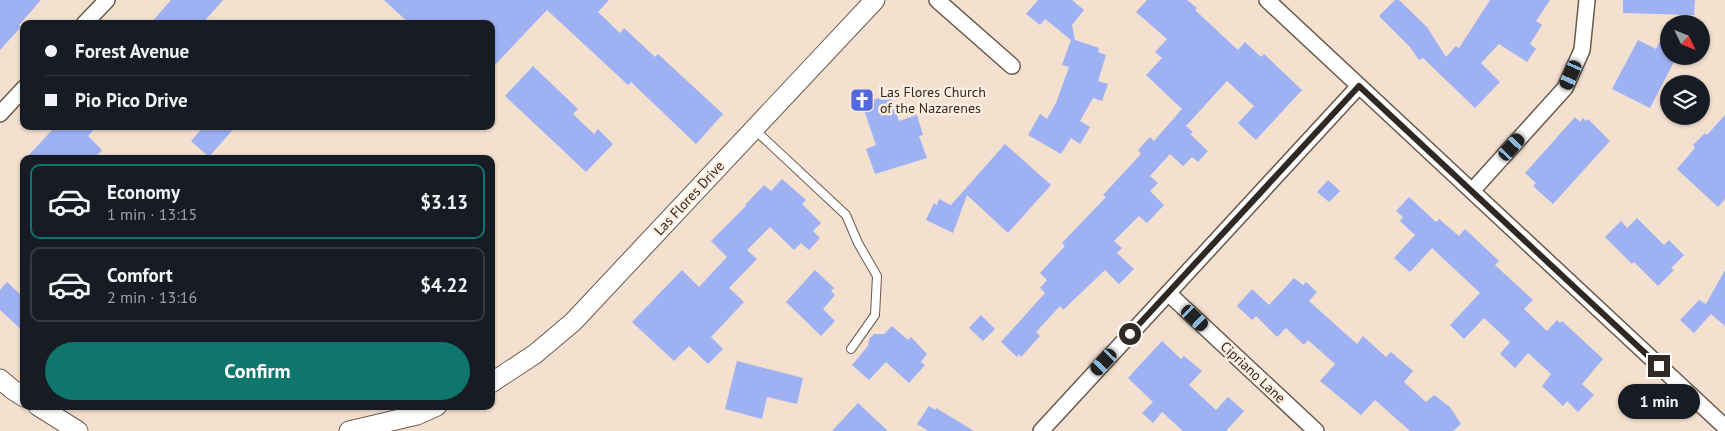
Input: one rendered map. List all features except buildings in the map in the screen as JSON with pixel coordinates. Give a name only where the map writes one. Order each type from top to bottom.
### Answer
[{"type":"street","points":[[88,20],[107,0]]},
{"type":"street","name":"Las Flores Drive","points":[[495,380],[535,354],[573,322],[875,0]]},
{"type":"street","points":[[937,0],[1012,66]]},
{"type":"street","points":[[1267,0],[1725,427]]},
{"type":"street","points":[[1472,191],[1565,88],[1582,50],[1587,0]]},
{"type":"street","points":[[1041,431],[1359,86]]},
{"type":"street","points":[[0,114],[20,92]]},
{"type":"street","name":"Cipriano Lane","points":[[1168,293],[1316,431]]},
{"type":"street","points":[[41,410],[57,431]]},
{"type":"street","points":[[44,410],[78,431]]},
{"type":"street","points":[[349,431],[413,411]]},
{"type":"lane","points":[[754,129],[846,215],[858,242],[878,276],[875,315],[851,349]]},
{"type":"place","name":"Las Flores Church of the Nazarenes","points":[[862,100]]},
{"type":"route","points":[[1130,334],[1359,86],[1659,366]]}]
